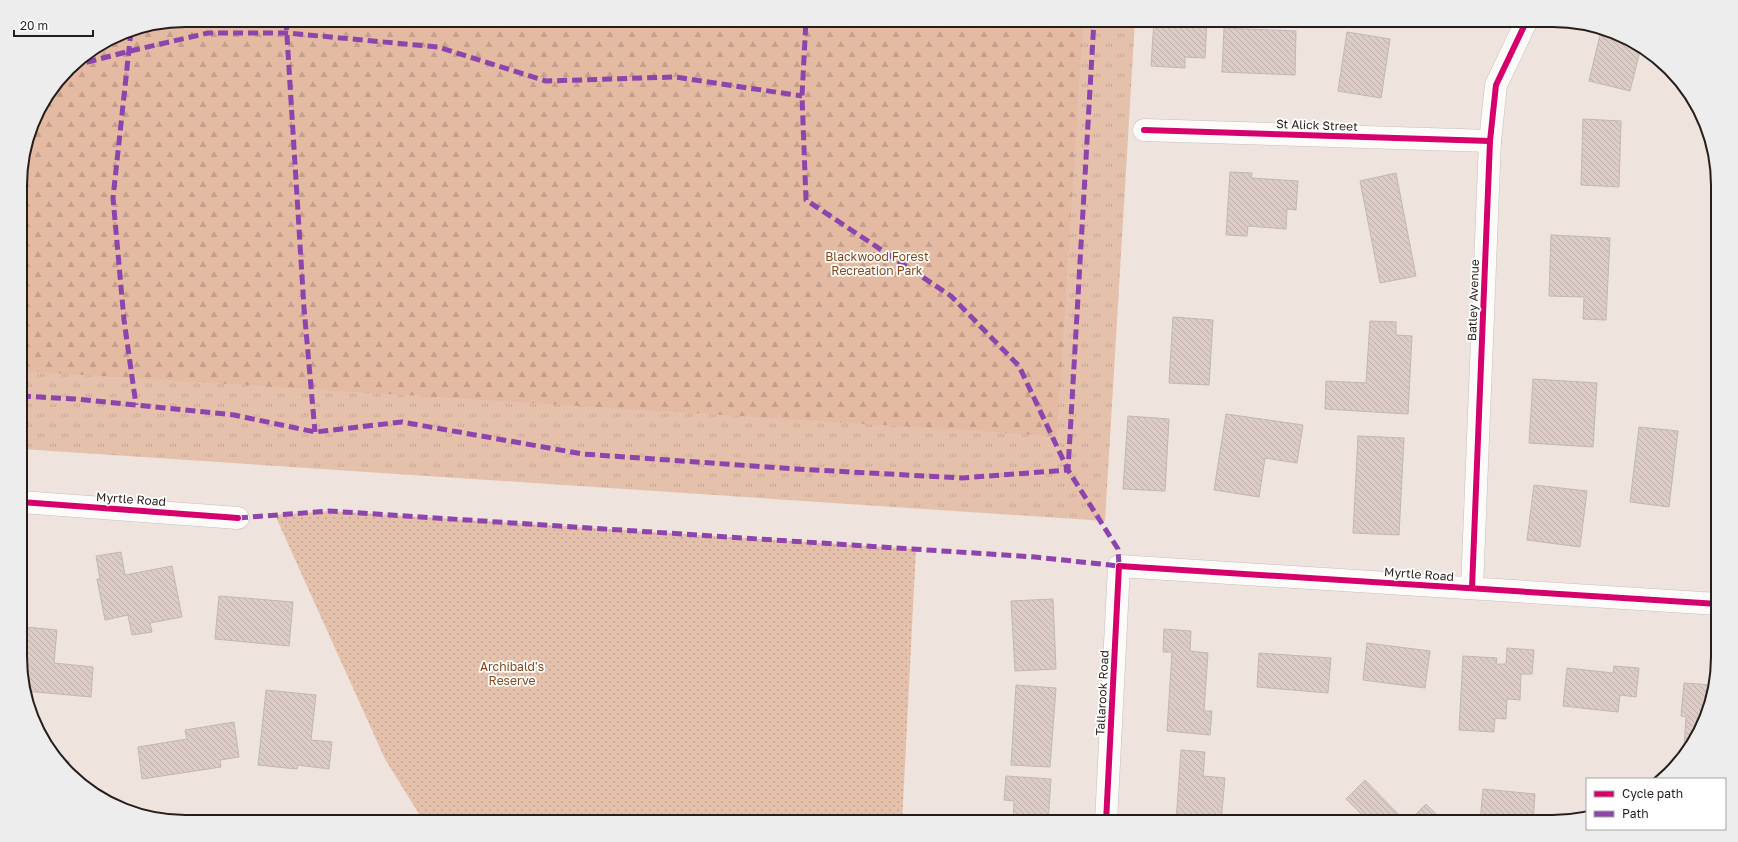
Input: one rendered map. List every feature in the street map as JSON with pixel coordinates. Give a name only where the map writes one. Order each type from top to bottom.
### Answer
[{"type":"street","name":"Batley Avenue","points":[[1472,588],[1490,141],[1496,85],[1524,27]]},
{"type":"street","name":"St Alick Street","points":[[1144,130],[1490,141]]},
{"type":"street","name":"Myrtle Road","points":[[27,502],[238,518]]},
{"type":"street","name":"Myrtle Road","points":[[1119,566],[1711,604]]},
{"type":"street","name":"Tallarook Road","points":[[1106,815],[1119,566]]},
{"type":"green space","name":"Blackwood Forest Recreation Park","points":[[174,27],[1135,27],[1105,521],[27,449],[27,174],[35,134],[43,115],[54,97],[66,81],[81,66],[106,48],[124,39],[144,32]]},
{"type":"green space","name":"Blackwood Forest Recreation Park","points":[[1083,27],[1057,436],[27,371],[27,174],[32,144],[39,124],[48,106],[73,73],[97,54],[115,43],[134,35],[164,28]]},
{"type":"green space","name":"Archibald's Reserve","points":[[329,511],[916,549],[902,815],[420,815],[385,759],[275,515]]},
{"type":"building","points":[[1154,27],[1207,27],[1205,58],[1185,57],[1185,68],[1151,66]]},
{"type":"building","points":[[1224,28],[1296,31],[1295,75],[1222,72]]},
{"type":"building","points":[[1347,32],[1390,39],[1381,98],[1338,91]]},
{"type":"building","points":[[1600,34],[1623,43],[1640,53],[1630,91],[1589,81]]},
{"type":"building","points":[[1583,119],[1621,121],[1619,187],[1581,185]]},
{"type":"building","points":[[1230,172],[1252,173],[1251,178],[1298,181],[1296,210],[1287,209],[1286,229],[1248,226],[1247,236],[1226,235]]},
{"type":"building","points":[[1396,173],[1416,276],[1380,283],[1360,181]]},
{"type":"building","points":[[1551,235],[1610,238],[1606,320],[1583,319],[1584,297],[1549,296]]},
{"type":"building","points":[[1173,317],[1213,320],[1209,385],[1169,383]]},
{"type":"building","points":[[1370,321],[1396,322],[1396,335],[1412,336],[1408,414],[1325,409],[1326,381],[1366,383]]},
{"type":"building","points":[[1533,379],[1597,383],[1593,447],[1529,443]]},
{"type":"building","points":[[1226,414],[1303,425],[1297,463],[1265,458],[1259,497],[1214,490]]},
{"type":"building","points":[[1128,416],[1169,419],[1165,491],[1123,489]]},
{"type":"building","points":[[1639,427],[1678,431],[1669,507],[1630,502]]},
{"type":"building","points":[[1358,436],[1404,438],[1399,535],[1353,533]]},
{"type":"building","points":[[1534,485],[1587,491],[1580,547],[1527,540]]},
{"type":"building","points":[[121,552],[125,575],[172,566],[182,617],[150,623],[152,632],[132,635],[128,615],[105,620],[97,579],[100,579],[96,556]]},
{"type":"building","points":[[219,596],[293,602],[289,646],[215,639]]},
{"type":"building","points":[[1053,599],[1056,669],[1015,671],[1011,601]]},
{"type":"building","points":[[27,627],[57,630],[54,663],[93,667],[91,697],[31,692],[27,668]]},
{"type":"building","points":[[1164,629],[1191,631],[1190,651],[1208,653],[1204,711],[1212,711],[1210,735],[1167,731],[1172,652],[1163,652]]},
{"type":"building","points":[[1367,643],[1430,651],[1425,688],[1363,680]]},
{"type":"building","points":[[1507,648],[1534,650],[1532,674],[1521,674],[1520,700],[1507,699],[1506,719],[1495,718],[1494,732],[1459,730],[1463,656],[1497,658],[1496,664],[1506,664]]},
{"type":"building","points":[[1259,653],[1331,658],[1328,693],[1257,687]]},
{"type":"building","points":[[1614,666],[1639,668],[1636,697],[1620,695],[1618,712],[1563,706],[1567,668],[1613,673]]},
{"type":"building","points":[[1684,683],[1709,685],[1699,718],[1684,745],[1686,717],[1681,716]]},
{"type":"building","points":[[1016,685],[1056,688],[1050,767],[1011,765]]},
{"type":"building","points":[[266,690],[316,695],[311,740],[332,742],[329,769],[298,765],[297,769],[258,765]]},
{"type":"building","points":[[234,722],[239,757],[220,760],[221,767],[142,779],[138,747],[187,739],[185,730]]},
{"type":"building","points":[[1181,750],[1205,752],[1203,776],[1225,778],[1222,815],[1176,815]]},
{"type":"building","points":[[1006,776],[1051,779],[1048,815],[1013,815],[1014,801],[1004,800]]},
{"type":"building","points":[[1365,780],[1399,815],[1362,815],[1346,799]]},
{"type":"building","points":[[1483,789],[1535,794],[1534,815],[1481,815]]},
{"type":"building","points":[[1426,804],[1437,815],[1415,815]]},
{"type":"marked path","points":[[286,27],[304,308],[315,432]]},
{"type":"marked path","points":[[238,518],[329,511],[1035,557],[1119,566],[1118,549],[1068,470],[1019,366],[951,296],[806,200],[802,96],[806,27]]},
{"type":"marked path","points":[[27,396],[75,399],[234,415],[315,432],[402,422],[583,454],[796,469],[962,478],[1068,470],[1094,27]]},
{"type":"marked path","points":[[86,62],[208,33],[287,33],[438,47],[546,81],[675,77],[802,96]]},
{"type":"marked path","points":[[130,36],[113,198],[124,320],[136,405]]},
{"type":"cycle path","points":[[1472,588],[1490,141],[1496,85],[1524,27]]},
{"type":"cycle path","points":[[1144,130],[1490,141]]},
{"type":"cycle path","points":[[27,502],[238,518]]},
{"type":"cycle path","points":[[1106,815],[1119,566],[1711,604]]}]
